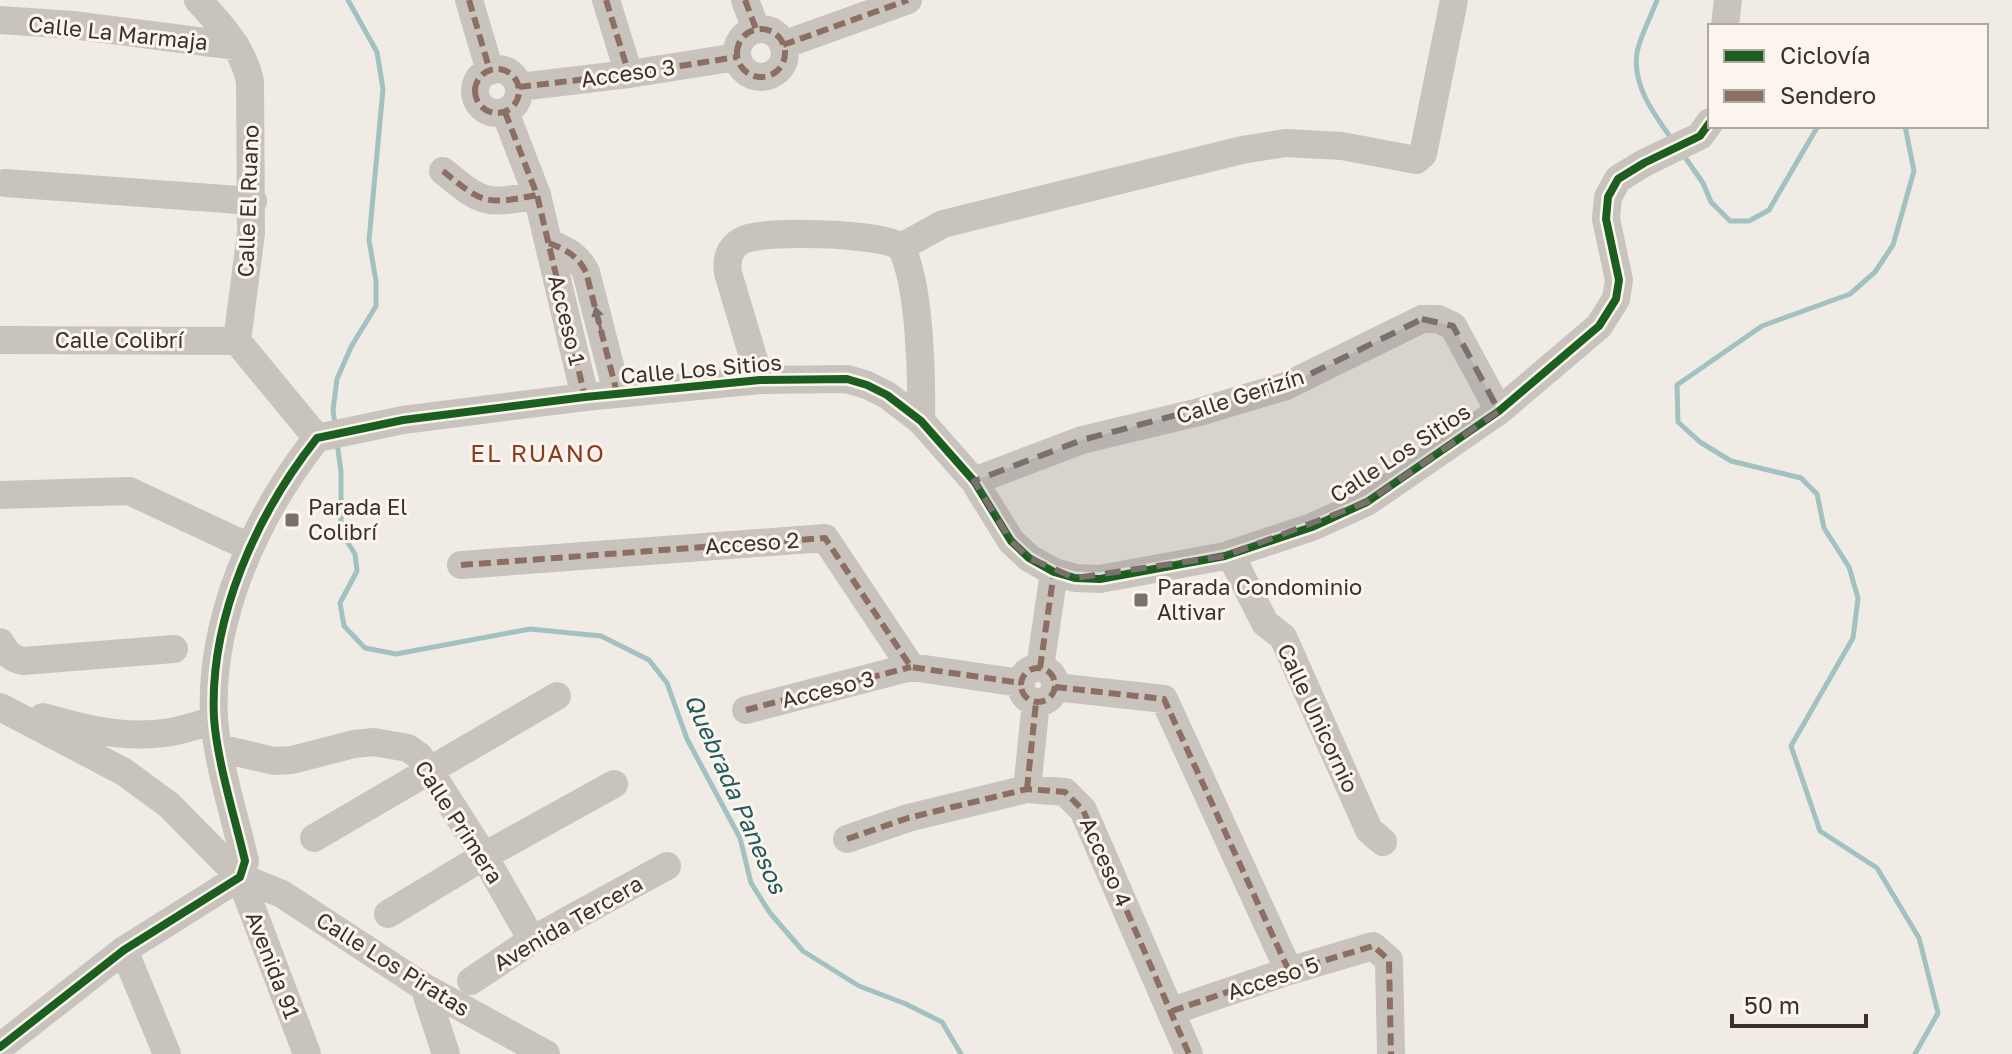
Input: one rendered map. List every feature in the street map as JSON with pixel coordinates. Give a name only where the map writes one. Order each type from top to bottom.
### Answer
[{"type":"street","name":"Calle El Ruano","points":[[198,0],[236,46],[247,66],[250,81],[253,201],[250,256],[237,341]]},
{"type":"street","points":[[469,0],[490,71]]},
{"type":"street","points":[[606,0],[629,74]]},
{"type":"street","points":[[745,0],[756,29]]},
{"type":"street","points":[[760,380],[726,263],[738,242],[763,234],[840,236],[880,239],[901,247],[943,224],[1242,150],[1285,143],[1342,146],[1416,160],[1423,154],[1454,0]]},
{"type":"street","points":[[1725,24],[1728,0]]},
{"type":"street","points":[[783,45],[892,2]]},
{"type":"street","name":"Calle La Marmaja","points":[[0,20],[73,25],[236,46]]},
{"type":"street","points":[[756,29],[775,34],[783,45],[780,68],[767,76],[751,75],[737,57],[743,37],[756,29]]},
{"type":"street","name":"Acceso 3","points":[[512,100],[629,74],[737,57]]},
{"type":"street","points":[[490,71],[511,74],[512,100],[490,112],[484,109],[476,96],[478,81],[490,71]]},
{"type":"street","name":"Acceso 1","points":[[512,100],[585,397]]},
{"type":"street","name":"Calle Los Sitios","points":[[317,438],[403,420],[617,393],[760,380],[847,379],[887,395],[921,421],[974,481],[1011,541],[1029,558],[1054,572],[1075,578],[1100,579],[1154,571],[1230,554],[1312,527],[1367,502],[1499,411],[1599,326],[1616,299],[1619,280],[1606,219],[1608,197],[1618,179],[1705,129]]},
{"type":"street","points":[[443,171],[470,193],[493,202],[537,195]]},
{"type":"street","points":[[5,183],[253,201]]},
{"type":"street","name":"Acceso 1","points":[[549,243],[580,261],[586,272],[617,393]]},
{"type":"street","points":[[901,247],[911,278],[922,383],[921,421]]},
{"type":"street","name":"Calle Gerizín","points":[[974,481],[1082,440],[1199,412],[1286,386],[1422,319],[1438,319],[1453,326],[1499,411]]},
{"type":"street","name":"Calle Colibrí","points":[[0,340],[237,341]]},
{"type":"street","points":[[17,1044],[124,950],[240,877],[245,861],[217,734],[215,673],[232,595],[249,547],[276,495],[317,438],[237,341]]},
{"type":"street","points":[[0,495],[129,491],[249,547]]},
{"type":"street","name":"Acceso 2","points":[[461,565],[825,538],[911,667]]},
{"type":"street","name":"Calle Unicornio","points":[[1230,554],[1265,623],[1283,637],[1369,830],[1383,842]]},
{"type":"street","points":[[1027,789],[1054,572]]},
{"type":"street","points":[[8,651],[174,649]]},
{"type":"street","points":[[911,667],[1164,699],[1289,971]]},
{"type":"street","name":"Acceso 3","points":[[746,710],[911,667]]},
{"type":"street","points":[[314,838],[557,696]]},
{"type":"street","points":[[0,706],[96,731],[217,734]]},
{"type":"street","points":[[0,706],[124,772],[169,805],[240,877]]},
{"type":"street","name":"Calle Primera","points":[[217,734],[274,761],[292,760],[354,744],[391,743],[408,748],[419,756],[429,770],[484,856],[532,940]]},
{"type":"street","points":[[388,914],[484,856],[614,784]]},
{"type":"street","name":"Acceso 4","points":[[847,839],[908,818],[1027,789],[1065,792],[1083,810],[1189,1054]]},
{"type":"street","name":"Avenida Tercera","points":[[471,981],[532,940],[667,866]]},
{"type":"street","name":"Calle Los Piratas","points":[[240,877],[282,894],[424,987],[546,1054]]},
{"type":"street","name":"Avenida 91","points":[[240,877],[307,1054]]},
{"type":"street","name":"Acceso 5","points":[[1172,1011],[1373,946],[1389,960],[1391,1054]]},
{"type":"street","points":[[124,950],[167,1054]]},
{"type":"street","points":[[424,987],[446,1054]]},
{"type":"highlighted area","points":[[1422,319],[1453,326],[1499,411],[1367,502],[1225,556],[1075,578],[1029,558],[1011,541],[974,481],[1082,440],[1286,386]]},
{"type":"waterway","name":"Quebrada Panesos","points":[[335,424],[333,410],[337,379],[351,347],[376,306],[376,281],[369,240],[383,89],[377,52],[348,0]]},
{"type":"waterway","points":[[1657,0],[1641,40],[1636,65],[1641,88],[1671,138]]},
{"type":"waterway","points":[[1682,153],[1703,183],[1711,202],[1730,221],[1749,221],[1769,210],[1817,128]]},
{"type":"waterway","points":[[1905,128],[1914,171],[1893,245],[1875,272],[1850,294],[1762,326],[1677,385],[1678,422],[1700,442],[1731,461],[1801,478],[1817,494],[1824,528],[1849,567],[1858,598],[1853,638],[1791,746],[1820,831],[1877,868],[1919,938],[1938,1013],[1915,1054]]},
{"type":"waterway","name":"Quebrada Panesos","points":[[337,442],[341,472],[341,532],[355,554],[357,571],[340,603],[344,626],[365,648],[396,654],[530,629],[601,636],[649,660],[667,683],[687,739],[740,838],[751,883],[770,913],[803,951],[859,986],[942,1022],[961,1054]]},
{"type":"marked path","points":[[469,0],[490,71]]},
{"type":"marked path","points":[[606,0],[629,74]]},
{"type":"marked path","points":[[745,0],[756,29]]},
{"type":"marked path","points":[[783,45],[908,0]]},
{"type":"marked path","points":[[761,29],[778,36],[785,53],[778,70],[761,77],[744,70],[737,53],[744,36],[761,29]]},
{"type":"marked path","points":[[519,87],[737,57]]},
{"type":"marked path","points":[[497,69],[512,76],[519,91],[512,106],[497,113],[482,106],[475,91],[482,76],[497,69]]},
{"type":"marked path","points":[[505,112],[537,195],[585,397]]},
{"type":"marked path","points":[[443,171],[467,190],[486,199],[495,201],[537,195]]},
{"type":"marked path","points":[[549,243],[579,261],[586,272],[617,393]]},
{"type":"marked path","points":[[461,565],[825,538],[911,667],[1021,683]]},
{"type":"marked path","points":[[1040,668],[1054,572]]},
{"type":"marked path","points":[[746,710],[911,667]]},
{"type":"marked path","points":[[1038,668],[1050,673],[1055,685],[1050,697],[1038,702],[1026,697],[1021,685],[1026,673],[1038,668]]},
{"type":"marked path","points":[[1055,687],[1164,699],[1289,971]]},
{"type":"marked path","points":[[1027,789],[1036,702]]},
{"type":"marked path","points":[[847,839],[908,818],[1027,789],[1065,792],[1083,810],[1189,1054]]},
{"type":"marked path","points":[[1172,1011],[1373,946],[1389,960],[1391,1054]]},
{"type":"cycle path","points":[[0,1047],[124,950],[240,877],[245,861],[222,771],[214,718],[214,681],[219,643],[228,606],[256,534],[274,500],[317,438],[403,420],[585,397],[760,380],[847,379],[887,395],[921,421],[974,481],[1011,541],[1029,558],[1054,572],[1075,578],[1100,579],[1225,556],[1312,527],[1367,502],[1499,411],[1599,326],[1616,299],[1619,280],[1606,219],[1608,197],[1618,179],[1700,136],[1708,125]]},
{"type":"place","name":"Parada El Colibrí","points":[[292,520]]},
{"type":"place","name":"Parada Condominio Altivar","points":[[1141,600]]},
{"type":"district","name":"EL RUANO","points":[[538,454]]}]
